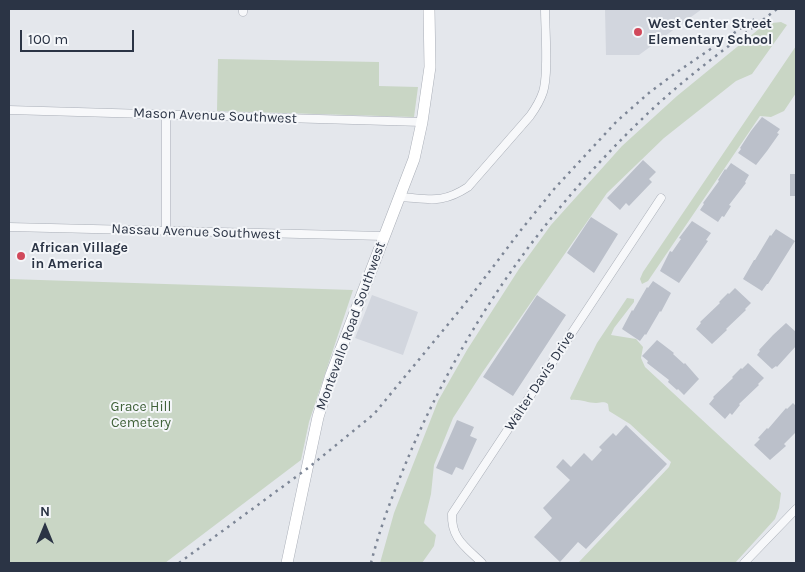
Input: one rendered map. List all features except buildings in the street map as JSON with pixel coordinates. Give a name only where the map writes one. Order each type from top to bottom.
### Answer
[{"type":"main road","name":"Montevallo Road Southwest","points":[[287,563],[318,417],[332,375],[414,159],[422,122],[430,67],[429,9]]},
{"type":"street","points":[[401,197],[442,200],[456,195],[468,187],[530,116],[544,90],[546,70],[545,9]]},
{"type":"street","name":"Mason Avenue Southwest","points":[[9,110],[422,122]]},
{"type":"street","points":[[166,115],[166,230]]},
{"type":"street","name":"Walter Davis Drive","points":[[482,563],[455,536],[452,526],[452,514],[661,198]]},
{"type":"street","name":"Nassau Avenue Southwest","points":[[9,226],[384,236]]},
{"type":"street","points":[[744,563],[796,510]]},
{"type":"shaded area","name":"West Center Street Elementary School","points":[[605,9],[702,9],[639,55],[606,55]]},
{"type":"shaded area","points":[[372,295],[418,312],[403,355],[355,338]]},
{"type":"green space","points":[[781,22],[787,25],[752,74],[736,81],[664,138],[607,193],[453,418],[434,465],[431,494],[424,523],[436,535],[434,546],[422,563],[380,563],[394,513],[438,401],[467,350],[519,269],[551,225],[622,146],[677,96],[759,29],[772,23]]},
{"type":"green space","points":[[796,46],[796,93],[784,111],[771,117],[760,116],[648,281],[642,284],[640,279],[643,272]]},
{"type":"green space","points":[[218,59],[379,62],[379,86],[418,87],[414,117],[217,111]]},
{"type":"green space","name":"Grace Hill Cemetery","points":[[9,279],[353,290],[309,422],[301,460],[165,563],[9,563]]},
{"type":"green space","points":[[627,298],[634,299],[634,302],[614,328],[611,335],[636,339],[643,347],[641,358],[645,367],[781,493],[775,519],[735,563],[578,563],[669,467],[671,462],[630,424],[609,411],[608,404],[604,402],[593,403],[571,400],[570,398],[597,343]]},
{"type":"railway","points":[[371,563],[395,489],[435,399],[458,355],[484,312],[541,231],[573,192],[643,118],[692,75],[777,9]]},
{"type":"railway","points":[[179,563],[308,468],[374,414],[464,305],[555,188],[617,121],[650,92],[756,18]]},
{"type":"place","name":"West Center Street Elementary School","points":[[638,32]]},
{"type":"place","name":"African Village in America","points":[[21,256]]}]
